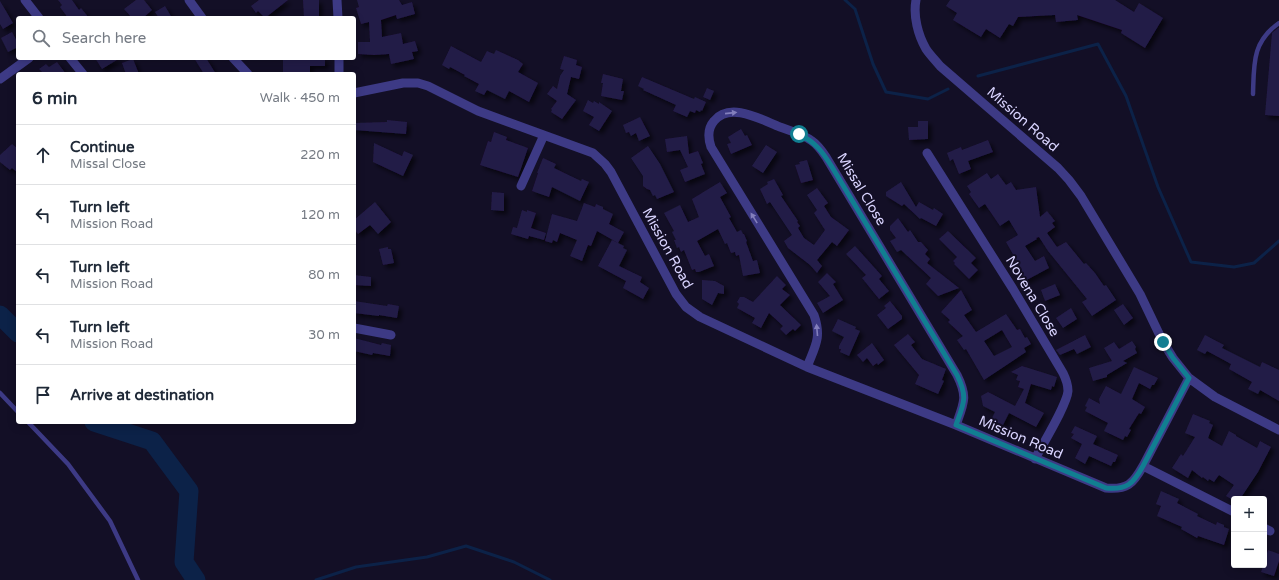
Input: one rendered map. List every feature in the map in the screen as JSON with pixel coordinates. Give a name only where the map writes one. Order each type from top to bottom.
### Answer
[{"type":"street","points":[[25,0],[37,16]]},
{"type":"street","points":[[189,0],[201,16]]},
{"type":"street","points":[[336,0],[338,16]]},
{"type":"street","name":"Mission Road","points":[[356,93],[403,83],[418,83],[428,86],[478,111],[587,150],[599,157],[611,172],[676,294],[686,307],[700,317],[807,367],[956,425],[1106,488],[1117,489],[1127,486],[1135,480],[1189,378],[1173,358],[1163,342],[1140,294],[1081,196],[1069,180],[1058,168],[940,66],[926,49],[917,28],[914,7],[916,0]]},
{"type":"street","points":[[0,79],[26,60]]},
{"type":"street","points":[[72,60],[81,72]]},
{"type":"street","points":[[235,60],[246,72]]},
{"type":"street","points":[[339,60],[339,72]]},
{"type":"street","name":"Missal Close","points":[[807,367],[818,336],[814,315],[711,147],[708,135],[710,128],[718,117],[726,113],[735,112],[750,115],[799,134],[811,140],[819,147],[962,385],[964,404],[956,425]]},
{"type":"street","points":[[521,186],[544,135]]},
{"type":"street","name":"Novena Close","points":[[927,153],[1013,289],[1063,373],[1067,383],[1068,392],[1064,404],[1035,459]]},
{"type":"street","points":[[356,328],[391,335]]},
{"type":"street","points":[[1189,378],[1215,397],[1279,430]]},
{"type":"street","points":[[1143,466],[1231,510]]},
{"type":"lane","points":[[1253,94],[1254,60],[1257,48],[1268,31],[1279,23]]},
{"type":"lane","points":[[0,393],[16,410]]},
{"type":"lane","points":[[30,424],[68,464],[110,521],[138,580]]},
{"type":"building","points":[[58,0],[72,0],[79,10],[81,8],[87,16],[67,16],[60,7],[62,5]]},
{"type":"building","points":[[136,0],[144,0],[152,10],[145,16],[130,16],[124,9]]},
{"type":"building","points":[[259,0],[288,0],[268,16],[263,16],[258,11],[256,13],[251,6]]},
{"type":"building","points":[[303,0],[319,0],[319,16],[304,16]]},
{"type":"building","points":[[357,0],[399,0],[402,5],[412,2],[415,14],[397,19],[396,15],[381,20],[382,37],[401,33],[403,44],[415,41],[418,51],[412,52],[414,59],[391,64],[389,54],[358,54],[358,42],[370,42],[369,22],[361,24],[356,8],[359,7]]},
{"type":"building","points":[[950,0],[1115,0],[1134,12],[1139,3],[1163,18],[1145,48],[1121,33],[1122,30],[1077,15],[1078,20],[1056,22],[1055,15],[1018,17],[1013,26],[1009,24],[1000,38],[986,29],[981,37],[953,20],[957,13],[946,6]]},
{"type":"building","points":[[0,1],[13,23],[3,29],[0,24]]},
{"type":"building","points":[[165,6],[171,16],[158,16],[155,12]]},
{"type":"building","points":[[1278,28],[1279,116],[1265,115],[1272,33]]},
{"type":"building","points":[[12,32],[16,39],[16,48],[8,52],[1,38]]},
{"type":"building","points":[[451,46],[481,62],[487,51],[494,54],[496,50],[518,60],[523,64],[518,72],[538,83],[529,102],[509,91],[505,99],[487,90],[484,95],[475,91],[479,84],[450,67],[449,69],[442,65]]},
{"type":"building","points":[[564,56],[577,60],[576,65],[582,67],[579,79],[571,77],[567,94],[576,100],[562,119],[551,112],[551,109],[557,101],[547,94],[553,86],[557,89],[560,76],[564,70],[560,69]]},
{"type":"building","points":[[96,60],[117,60],[102,69]]},
{"type":"building","points":[[133,60],[138,72],[125,72],[122,63]]},
{"type":"building","points":[[195,60],[207,60],[215,72],[203,72]]},
{"type":"building","points":[[283,60],[325,60],[325,66],[310,66],[310,72],[283,72]]},
{"type":"building","points":[[57,62],[64,72],[42,72],[39,69],[46,64],[49,67]]},
{"type":"building","points":[[603,74],[623,79],[621,91],[624,91],[622,100],[601,96]]},
{"type":"building","points":[[642,77],[694,99],[695,97],[706,102],[702,111],[701,110],[700,112],[696,110],[695,113],[690,111],[687,117],[673,111],[676,105],[643,90],[644,89],[638,86]]},
{"type":"building","points":[[707,88],[714,91],[710,100],[703,97]]},
{"type":"building","points":[[588,100],[593,103],[594,101],[599,104],[599,102],[612,111],[599,131],[589,125],[594,117],[583,111]]},
{"type":"building","points":[[640,117],[650,136],[639,141],[636,133],[631,136],[629,132],[626,133],[623,125]]},
{"type":"building","points":[[387,120],[407,122],[406,134],[356,130],[356,123],[387,122]]},
{"type":"building","points":[[918,121],[928,121],[928,139],[909,140],[908,127],[918,127]]},
{"type":"building","points":[[741,129],[745,136],[747,135],[752,145],[731,154],[727,144],[731,143],[728,137]]},
{"type":"building","points":[[494,132],[507,137],[506,140],[528,148],[518,177],[480,165],[488,141],[491,142]]},
{"type":"building","points":[[687,136],[689,154],[698,151],[703,163],[701,164],[705,174],[685,182],[680,170],[688,167],[680,150],[667,152],[665,139]]},
{"type":"building","points":[[988,140],[993,152],[968,161],[971,169],[959,174],[953,159],[950,161],[947,153],[961,147],[962,150]]},
{"type":"building","points":[[374,143],[402,156],[404,151],[413,155],[403,176],[373,162]]},
{"type":"building","points":[[12,144],[16,147],[16,171],[12,168],[10,170],[0,162],[0,155]]},
{"type":"building","points":[[766,145],[777,152],[763,173],[752,166]]},
{"type":"building","points":[[648,146],[660,164],[674,192],[657,199],[655,195],[653,196],[650,190],[643,186],[643,176],[631,158]]},
{"type":"building","points":[[543,158],[556,164],[554,168],[581,181],[582,179],[589,182],[580,201],[552,187],[549,197],[532,191]]},
{"type":"building","points":[[807,160],[813,180],[801,183],[795,165],[800,164],[799,162]]},
{"type":"building","points":[[987,173],[991,179],[998,174],[1006,185],[1011,182],[1016,190],[1036,187],[1040,217],[1047,211],[1055,221],[1052,223],[1055,227],[1047,233],[1057,247],[1066,242],[1084,264],[1086,263],[1095,273],[1104,286],[1106,285],[1116,300],[1092,316],[1082,302],[1087,299],[1048,251],[1039,237],[1025,246],[1035,261],[1044,256],[1049,268],[1023,282],[1017,273],[1022,270],[1006,242],[1018,235],[1009,220],[1000,226],[985,204],[979,208],[969,194],[971,192],[967,186]]},
{"type":"building","points":[[774,179],[783,195],[781,196],[798,221],[797,222],[800,226],[798,228],[804,238],[814,245],[825,230],[814,213],[817,210],[807,195],[817,188],[828,203],[824,206],[831,217],[849,230],[837,246],[832,242],[817,260],[822,266],[817,273],[810,265],[788,248],[784,241],[792,235],[770,202],[767,204],[760,189],[768,184],[767,182]]},
{"type":"building","points":[[720,182],[727,193],[720,197],[731,217],[729,218],[737,232],[741,230],[744,234],[753,261],[757,260],[760,273],[743,276],[739,255],[736,256],[735,252],[731,253],[727,243],[725,244],[718,229],[697,241],[705,256],[709,254],[714,266],[696,272],[695,269],[692,270],[684,250],[681,252],[679,247],[677,248],[674,240],[676,240],[672,232],[674,231],[664,213],[680,205],[688,222],[699,217],[692,199]]},
{"type":"building","points":[[901,182],[916,207],[919,202],[933,210],[934,208],[943,214],[936,226],[921,218],[920,219],[904,204],[902,206],[886,196],[886,192]]},
{"type":"building","points":[[492,192],[504,193],[504,211],[491,210]]},
{"type":"building","points":[[375,202],[391,222],[378,234],[370,225],[358,234],[356,232],[356,218]]},
{"type":"building","points":[[584,203],[595,207],[596,204],[613,214],[609,224],[624,232],[618,243],[597,231],[591,246],[588,245],[582,261],[570,256],[577,240],[560,233],[557,242],[553,240],[552,243],[545,241],[552,214],[577,221]]},
{"type":"building","points":[[522,210],[536,213],[531,228],[546,233],[544,240],[529,236],[528,239],[511,234],[513,227],[517,228]]},
{"type":"building","points":[[898,218],[908,232],[910,230],[918,242],[921,242],[928,250],[925,254],[930,259],[927,263],[959,288],[938,296],[926,284],[931,278],[901,250],[897,252],[890,241],[896,238],[890,230],[890,226]]},
{"type":"building","points":[[948,231],[976,258],[971,263],[978,270],[969,279],[954,264],[955,263],[953,261],[957,257],[939,239]]},
{"type":"building","points":[[612,240],[624,246],[623,248],[627,250],[619,266],[642,277],[640,282],[649,288],[643,299],[623,288],[626,281],[598,266]]},
{"type":"building","points":[[855,246],[882,276],[879,279],[889,291],[879,299],[862,278],[866,275],[846,254]]},
{"type":"building","points":[[388,247],[388,249],[391,249],[394,263],[383,265],[379,249]]},
{"type":"building","points":[[827,273],[836,282],[833,284],[843,300],[823,313],[817,303],[830,296],[818,282]]},
{"type":"building","points":[[356,275],[371,277],[371,286],[356,285]]},
{"type":"building","points":[[777,276],[786,285],[782,289],[790,295],[780,305],[801,325],[795,331],[793,329],[786,335],[780,329],[783,326],[769,313],[761,328],[752,323],[755,318],[737,308],[739,304],[737,302],[740,297],[744,297],[753,302]]},
{"type":"building","points":[[702,280],[715,281],[724,286],[724,294],[718,293],[712,305],[702,299]]},
{"type":"building","points":[[1055,284],[1060,295],[1045,301],[1041,290]]},
{"type":"building","points":[[961,290],[972,310],[964,315],[976,332],[1006,314],[1017,330],[1020,329],[1025,338],[1027,337],[1031,344],[1024,348],[1026,352],[984,380],[966,349],[964,350],[957,340],[963,336],[948,322],[950,320],[941,312]],"holes":[[[1002,330],[1012,347],[994,356],[984,341]]]},
{"type":"building","points":[[356,301],[387,306],[388,304],[399,306],[397,318],[356,313]]},
{"type":"building","points":[[890,301],[902,316],[902,319],[888,329],[877,315],[886,308],[884,306]]},
{"type":"building","points":[[1123,304],[1133,318],[1124,325],[1114,310]]},
{"type":"building","points":[[1071,308],[1077,319],[1063,328],[1056,318]]},
{"type":"building","points":[[838,319],[856,327],[855,329],[860,331],[849,356],[840,352],[841,349],[839,349],[844,337],[832,331]]},
{"type":"building","points":[[908,334],[915,342],[911,345],[922,359],[946,369],[942,380],[944,381],[938,394],[915,384],[919,375],[894,345]]},
{"type":"building","points":[[1085,335],[1091,347],[1077,354],[1074,349],[1060,355],[1056,350]]},
{"type":"building","points":[[1205,335],[1224,345],[1222,348],[1260,367],[1262,362],[1279,370],[1279,401],[1260,390],[1258,394],[1248,389],[1252,382],[1229,369],[1231,364],[1207,351],[1205,354],[1197,350]]},
{"type":"building","points":[[356,339],[381,345],[382,343],[391,345],[390,356],[373,353],[372,355],[356,351]]},
{"type":"building","points":[[1132,341],[1136,347],[1135,349],[1137,353],[1123,361],[1127,363],[1107,375],[1107,377],[1093,381],[1089,368],[1112,361],[1104,348],[1114,342],[1119,349]]},
{"type":"building","points":[[872,343],[884,360],[878,365],[877,363],[873,366],[867,358],[863,362],[857,355]]},
{"type":"building","points":[[1022,366],[1057,377],[1054,387],[1052,386],[1051,390],[1031,384],[1025,403],[1044,413],[1036,427],[1009,413],[1003,425],[991,420],[995,412],[983,406],[981,396],[988,392],[1015,406],[1024,389],[1018,387],[1020,381],[1016,380],[1018,375],[1011,372]]},
{"type":"building","points":[[1134,367],[1158,378],[1150,389],[1139,383],[1132,399],[1145,407],[1141,414],[1139,413],[1129,429],[1131,430],[1127,437],[1125,436],[1123,440],[1104,431],[1108,423],[1085,411],[1087,407],[1085,406],[1089,398],[1100,404],[1099,399],[1106,386],[1121,394]]},
{"type":"building","points":[[1193,414],[1210,421],[1209,423],[1213,425],[1208,438],[1222,446],[1229,431],[1257,448],[1260,441],[1271,447],[1258,472],[1242,496],[1231,496],[1231,499],[1226,496],[1234,485],[1219,475],[1214,482],[1209,479],[1208,481],[1203,477],[1202,478],[1192,470],[1188,478],[1172,468],[1181,454],[1183,456],[1195,437],[1185,433]]},
{"type":"building","points":[[1075,426],[1097,436],[1093,444],[1118,455],[1115,462],[1113,462],[1111,466],[1089,456],[1085,464],[1075,458],[1082,444],[1071,438],[1074,434],[1071,433]]},
{"type":"building","points":[[1161,491],[1179,499],[1177,503],[1198,514],[1197,516],[1216,525],[1217,522],[1229,529],[1224,545],[1198,536],[1197,538],[1181,529],[1182,527],[1157,516],[1161,506],[1156,504]]},
{"type":"building","points":[[1268,550],[1279,554],[1279,561],[1274,576],[1261,572],[1262,568],[1267,568]]},
{"type":"waterway","points":[[845,0],[855,9],[873,64],[886,92],[928,99],[948,89]]},
{"type":"waterway","points":[[978,76],[1098,44],[1126,96],[1158,187],[1191,262],[1234,267],[1254,263],[1279,241]]},
{"type":"waterway","points":[[0,315],[16,331]]},
{"type":"waterway","points":[[100,424],[152,441],[189,491],[184,562],[196,580]]},
{"type":"waterway","points":[[316,580],[356,567],[427,557],[466,546],[514,562],[550,580]]},
{"type":"route","points":[[799,134],[811,140],[819,147],[826,157],[957,375],[962,385],[964,404],[956,425],[1106,488],[1117,489],[1127,486],[1135,480],[1189,378],[1173,358],[1163,342]]}]
